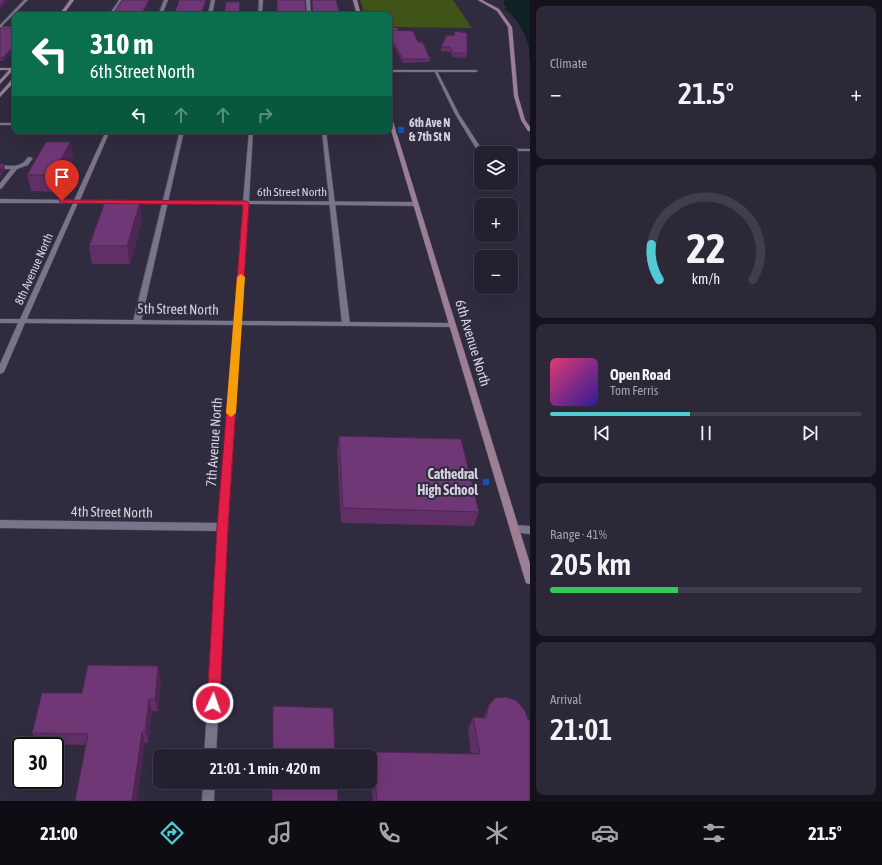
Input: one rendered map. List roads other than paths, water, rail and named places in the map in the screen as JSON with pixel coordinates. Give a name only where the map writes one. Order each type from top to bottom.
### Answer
[{"type":"street","points":[[14,12],[26,0]]},
{"type":"street","points":[[63,12],[72,0]]},
{"type":"street","points":[[113,12],[121,0]]},
{"type":"street","points":[[161,12],[166,0]]},
{"type":"street","points":[[211,12],[213,0]]},
{"type":"street","points":[[260,12],[261,0]]},
{"type":"street","points":[[308,0],[310,12]]},
{"type":"street","points":[[354,0],[358,12]]},
{"type":"street","points":[[480,0],[498,10],[510,27],[516,96],[523,120],[530,130]]},
{"type":"street","points":[[0,27],[12,15]]},
{"type":"street","points":[[0,27],[12,28]]},
{"type":"street","points":[[0,69],[12,67]]},
{"type":"street","points":[[0,83],[12,69]]},
{"type":"street","points":[[392,71],[476,71]]},
{"type":"street","points":[[435,71],[457,114],[479,148],[485,150],[530,150]]},
{"type":"street","points":[[0,96],[12,82]]},
{"type":"street","points":[[0,124],[12,124]]},
{"type":"street","name":"6th Avenue North","points":[[392,130],[416,204],[530,580]]},
{"type":"street","name":"8th Avenue North","points":[[0,372],[107,134]]},
{"type":"street","points":[[137,322],[164,202],[181,134]]},
{"type":"street","name":"7th Avenue North","points":[[210,749],[223,527],[251,134]]},
{"type":"street","points":[[324,134],[331,204],[346,324]]},
{"type":"street","points":[[0,167],[15,168],[26,164],[30,158]]},
{"type":"street","points":[[0,187],[15,168]]},
{"type":"street","name":"6th Street North","points":[[0,201],[416,204]]},
{"type":"street","name":"5th Street North","points":[[0,320],[452,325]]},
{"type":"street","name":"4th Street North","points":[[0,524],[223,527]]},
{"type":"street","points":[[515,529],[530,530]]},
{"type":"street","points":[[208,801],[209,789]]},
{"type":"place","name":"6th Ave N & 7th St N","points":[[401,130]]},
{"type":"place","name":"Cathedral High School","points":[[486,482]]}]
